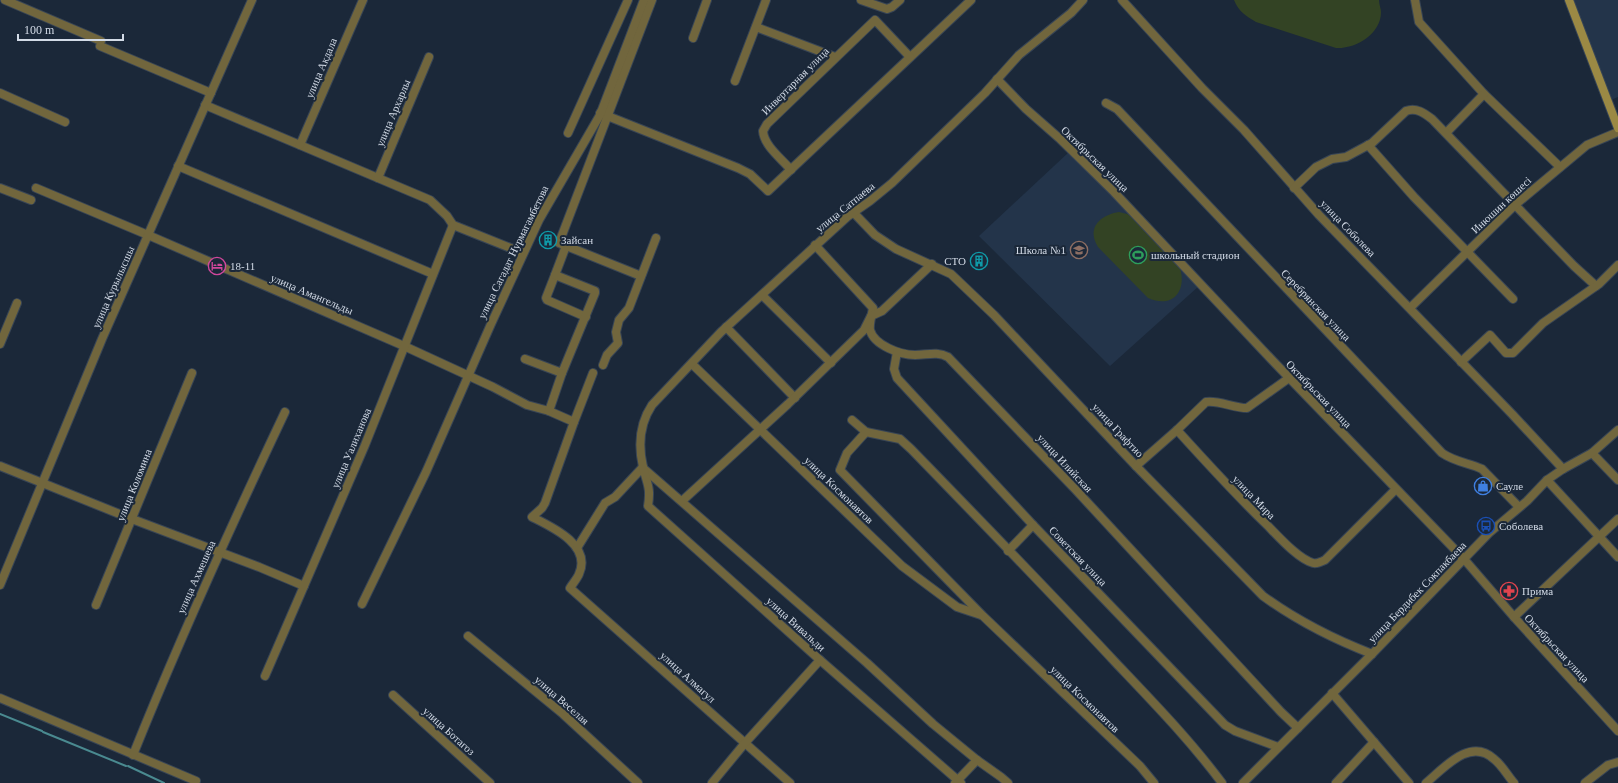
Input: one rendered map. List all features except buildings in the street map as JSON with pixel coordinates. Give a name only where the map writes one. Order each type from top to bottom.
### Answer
[{"type":"main road","points":[[1569,0],[1618,128]]},
{"type":"street","points":[[5,0],[100,44],[211,92]]},
{"type":"street","name":"улица Курылысшы","points":[[0,585],[102,339],[252,0]]},
{"type":"street","name":"улица Акдала","points":[[300,145],[363,0]]},
{"type":"street","points":[[568,134],[628,0]]},
{"type":"street","name":"улица Сагадат Нурмагамбетова","points":[[362,604],[426,472],[523,253],[550,199],[604,115],[644,0]]},
{"type":"street","points":[[641,276],[559,242],[604,115],[652,0]]},
{"type":"street","points":[[693,38],[708,0]]},
{"type":"street","points":[[735,81],[766,0]]},
{"type":"street","points":[[861,0],[887,9],[892,7],[900,0]]},
{"type":"street","points":[[604,115],[738,168],[750,174],[768,191],[971,0]]},
{"type":"street","name":"улица Сатпаева","points":[[643,467],[639,448],[645,416],[652,405],[726,327],[854,212],[892,183],[985,93],[1019,55],[1071,13],[1083,0]]},
{"type":"street","name":"улица Соболева","points":[[1122,0],[1202,88],[1244,130],[1294,188],[1543,446],[1563,469]]},
{"type":"street","points":[[1415,0],[1419,22],[1484,94],[1560,167]]},
{"type":"street","name":"Инвертарная улица","points":[[792,170],[771,148],[765,140],[762,131],[767,124],[836,56],[875,20],[910,57]]},
{"type":"street","points":[[756,26],[836,56]]},
{"type":"street","name":"улица Архарлы","points":[[378,178],[429,57]]},
{"type":"street","name":"Октябрьская улица","points":[[997,79],[1026,109],[1066,144],[1114,192],[1289,378],[1464,559],[1514,617],[1618,731]]},
{"type":"street","points":[[0,93],[66,122]]},
{"type":"street","points":[[1446,133],[1484,94]]},
{"type":"street","name":"Серебрянская улица","points":[[1106,103],[1117,109],[1442,453],[1450,459],[1482,469],[1519,507]]},
{"type":"street","points":[[205,105],[430,200],[447,216],[453,225],[523,253]]},
{"type":"street","points":[[1294,188],[1316,167],[1332,159],[1346,157],[1368,145],[1406,111],[1412,108],[1428,116],[1446,133],[1596,286]]},
{"type":"street","name":"Инюшин көшесі","points":[[1410,308],[1515,205],[1587,145],[1618,132]]},
{"type":"street","points":[[1368,145],[1414,197],[1513,299]]},
{"type":"street","points":[[178,166],[433,274]]},
{"type":"street","points":[[0,188],[31,200]]},
{"type":"street","name":"улица Амангельды","points":[[36,188],[404,346],[527,405],[549,411],[574,422]]},
{"type":"street","name":"улица Графтио","points":[[854,212],[875,235],[896,249],[932,264],[951,274],[994,315],[1136,466],[1263,596],[1283,610],[1333,638],[1372,654]]},
{"type":"street","name":"улица Уалиханова","points":[[265,676],[365,445],[453,225]]},
{"type":"street","points":[[603,365],[607,355],[618,343],[616,332],[619,320],[629,308],[656,238]]},
{"type":"street","name":"улица Илийская","points":[[816,245],[873,308],[870,329],[872,334],[883,344],[897,352],[914,355],[939,353],[948,357],[1072,486],[1281,712],[1298,728]]},
{"type":"street","points":[[566,246],[546,298],[547,300],[586,317]]},
{"type":"street","points":[[682,501],[795,398],[831,363],[864,330],[872,316],[882,311],[932,264]]},
{"type":"street","points":[[1461,362],[1490,335],[1506,353],[1514,352],[1544,323],[1596,286],[1618,265]]},
{"type":"street","points":[[549,411],[562,373],[595,293],[595,291],[555,275]]},
{"type":"street","points":[[762,295],[831,363]]},
{"type":"street","points":[[0,344],[17,304]]},
{"type":"street","points":[[726,327],[795,398]]},
{"type":"street","name":"Советская улица","points":[[897,352],[894,369],[897,378],[1033,525],[1225,725],[1235,731],[1278,747]]},
{"type":"street","points":[[525,359],[562,373]]},
{"type":"street","name":"улица Космонавтов","points":[[692,364],[902,566],[957,607],[983,616]]},
{"type":"street","name":"улица Коломина","points":[[96,605],[192,373]]},
{"type":"street","points":[[593,373],[545,503],[542,508],[532,517],[556,529],[574,543],[577,548],[605,503],[614,497],[643,467],[867,663],[933,724],[1008,783]]},
{"type":"street","points":[[1136,466],[1206,402],[1211,401],[1238,408],[1246,408],[1289,378]]},
{"type":"street","name":"улица Ахмешева","points":[[133,755],[173,657],[219,552],[285,412]]},
{"type":"street","points":[[852,420],[866,432],[900,439],[917,455],[1066,610],[1195,748],[1222,783]]},
{"type":"street","name":"улица Мира","points":[[1177,430],[1233,491],[1279,537],[1299,555],[1312,563],[1325,560],[1396,489]]},
{"type":"street","name":"улица Бердибек Сокпакбаева","points":[[1243,783],[1372,654],[1437,585],[1489,533],[1547,480],[1563,469],[1592,453],[1618,430]]},
{"type":"street","name":"улица Космонавтов","points":[[866,432],[847,453],[840,470],[983,616],[1140,766],[1154,783]]},
{"type":"street","points":[[1592,453],[1618,480]]},
{"type":"street","points":[[0,466],[304,586]]},
{"type":"street","name":"улица Вивальди","points":[[643,467],[650,490],[648,506],[958,782]]},
{"type":"street","points":[[1547,480],[1618,557]]},
{"type":"street","points":[[1514,617],[1618,519]]},
{"type":"street","points":[[1008,551],[1033,525]]},
{"type":"street","name":"улица Алмагул","points":[[577,548],[582,562],[579,574],[570,588],[790,783]]},
{"type":"street","name":"улица Веселая","points":[[468,636],[563,714],[638,783]]},
{"type":"street","points":[[712,783],[745,743],[820,660]]},
{"type":"street","points":[[1332,693],[1409,783]]},
{"type":"street","name":"улица Ботагоз","points":[[393,695],[490,783]]},
{"type":"street","points":[[0,698],[196,781]]},
{"type":"street","points":[[1336,783],[1374,742]]},
{"type":"street","points":[[1426,783],[1457,757],[1469,751],[1486,753],[1495,759],[1514,783]]},
{"type":"street","points":[[958,782],[977,760]]},
{"type":"street","points":[[1585,783],[1608,765],[1618,762]]},
{"type":"shaded area","points":[[1569,0],[1618,0],[1618,97],[1608,101]]},
{"type":"shaded area","name":"Школа №1","points":[[1069,152],[1099,180],[1199,286],[1110,366],[979,236]]},
{"type":"green space","points":[[1234,0],[1379,0],[1381,12],[1377,27],[1366,39],[1351,46],[1336,48],[1256,22],[1241,11]]},
{"type":"green space","name":"школьный стадион","points":[[1119,212],[1131,215],[1178,263],[1182,280],[1177,294],[1172,299],[1157,301],[1148,298],[1098,247],[1095,240],[1094,228],[1101,219]]},
{"type":"waterway","points":[[0,714],[42,731]]},
{"type":"waterway","points":[[43,732],[126,766]]},
{"type":"waterway","points":[[128,766],[164,783]]},
{"type":"place","name":"Зайсан","points":[[548,240]]},
{"type":"place","name":"Школа №1","points":[[1079,250]]},
{"type":"place","name":"школьный стадион","points":[[1138,255]]},
{"type":"place","name":"СТО","points":[[979,261]]},
{"type":"place","name":"18-11","points":[[217,266]]},
{"type":"place","name":"Сауле","points":[[1483,486]]},
{"type":"place","name":"Соболева","points":[[1486,526]]},
{"type":"place","name":"Прима","points":[[1509,591]]}]
